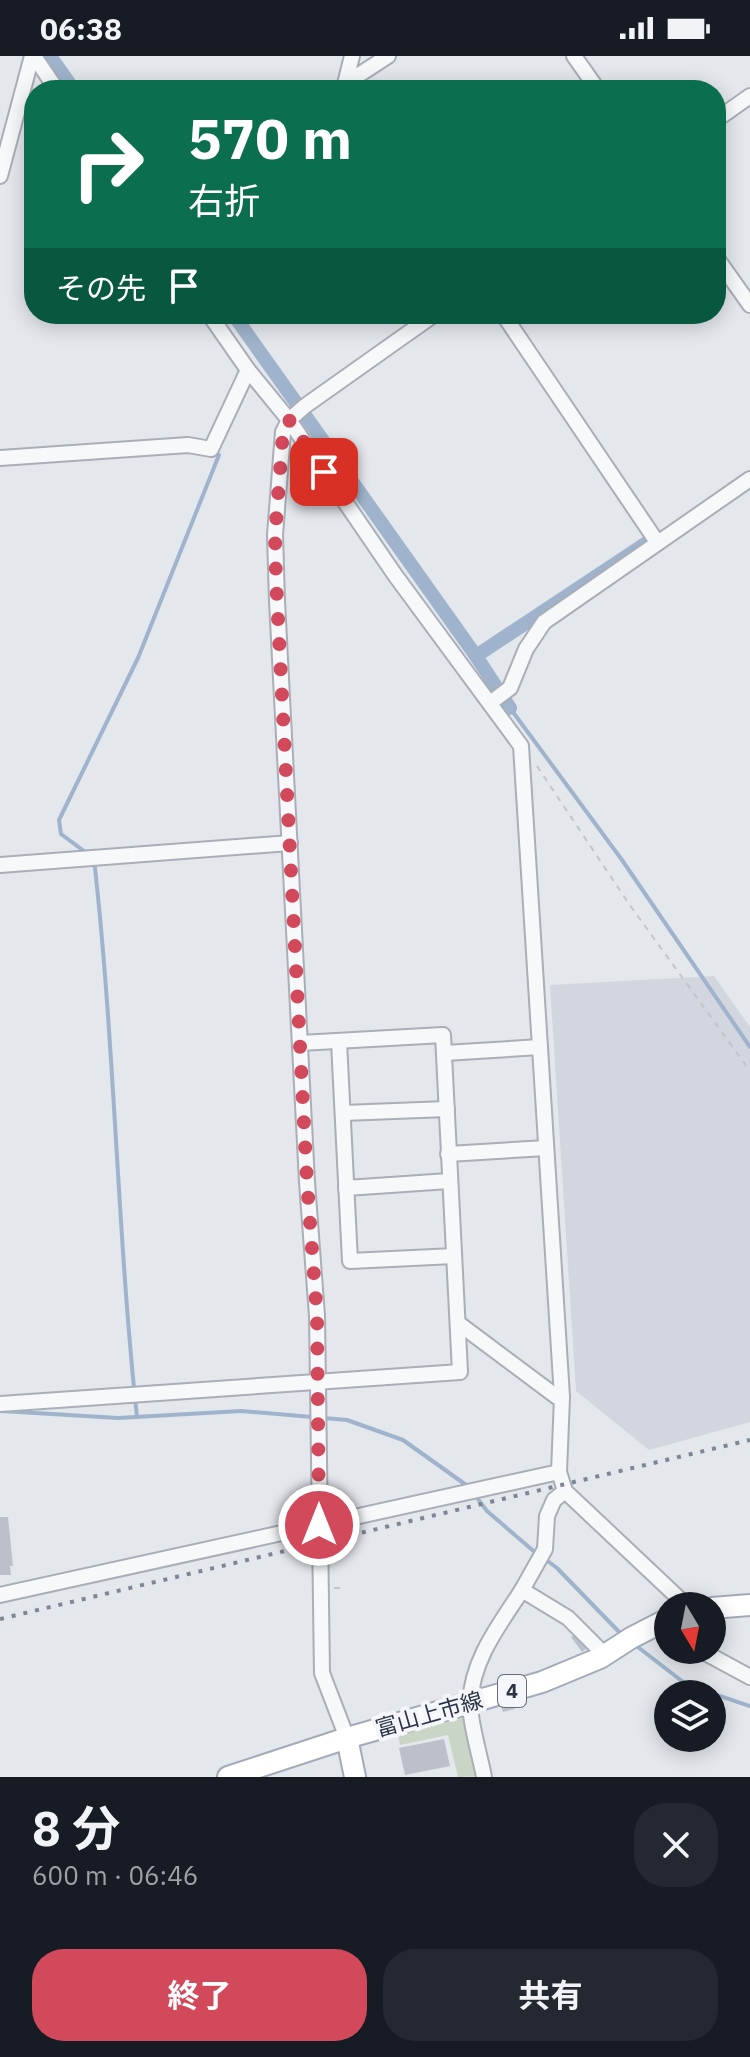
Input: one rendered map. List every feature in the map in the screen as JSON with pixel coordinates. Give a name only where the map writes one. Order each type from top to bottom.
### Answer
[{"type":"main road","points":[[726,1607],[750,1605]]},
{"type":"main road","name":"富山上市線","points":[[228,1777],[572,1671],[654,1630]]},
{"type":"main road","points":[[347,1738],[355,1777]]},
{"type":"street","points":[[33,56],[50,80]]},
{"type":"street","points":[[26,80],[33,56]]},
{"type":"street","points":[[348,80],[352,56]]},
{"type":"street","points":[[356,80],[388,56]]},
{"type":"street","points":[[574,56],[591,80]]},
{"type":"street","points":[[0,176],[24,89]]},
{"type":"street","points":[[726,113],[750,96]]},
{"type":"street","points":[[726,271],[750,305]]},
{"type":"street","points":[[216,324],[289,420],[395,575],[521,746],[562,1397],[559,1472],[565,1491],[672,1592]]},
{"type":"street","points":[[347,1738],[322,1673],[319,1383],[275,535],[283,432],[289,420],[421,324]]},
{"type":"street","points":[[510,324],[657,542]]},
{"type":"street","points":[[0,458],[188,445],[211,449],[248,370]]},
{"type":"street","points":[[490,703],[510,688],[526,649],[544,622],[750,479]]},
{"type":"street","points":[[0,865],[290,843]]},
{"type":"street","points":[[0,1404],[460,1372],[443,1035],[300,1043]]},
{"type":"street","points":[[339,1042],[350,1261],[454,1256]]},
{"type":"street","points":[[445,1053],[540,1047]]},
{"type":"street","points":[[343,1113],[447,1109]]},
{"type":"street","points":[[448,1154],[546,1148]]},
{"type":"street","points":[[346,1188],[449,1181]]},
{"type":"street","points":[[458,1323],[557,1397],[562,1397]]},
{"type":"street","points":[[0,1595],[559,1472]]},
{"type":"street","points":[[484,1777],[470,1703],[483,1650],[545,1549],[547,1516],[554,1500],[565,1491]]},
{"type":"street","points":[[522,1590],[568,1618],[605,1655]]},
{"type":"street","points":[[726,1664],[750,1677]]},
{"type":"path","points":[[537,766],[629,904],[750,1071]]},
{"type":"shaded area","points":[[714,976],[750,1027],[750,1422],[649,1450],[576,1391],[550,985]]},
{"type":"green space","points":[[472,1712],[483,1776],[458,1777],[448,1735],[400,1745],[398,1734]]},
{"type":"building","points":[[0,1517],[8,1517],[13,1566],[10,1566],[11,1575],[0,1575]]},
{"type":"building","points":[[580,1631],[590,1646],[582,1652],[571,1637]]},
{"type":"building","points":[[512,1698],[515,1709],[503,1712],[500,1702]]},
{"type":"building","points":[[444,1739],[450,1766],[405,1775],[399,1748]]},
{"type":"waterway","points":[[50,56],[67,80]]},
{"type":"waterway","points":[[240,324],[510,708]]},
{"type":"waterway","points":[[88,854],[61,834],[59,820],[138,658],[219,455]]},
{"type":"waterway","points":[[476,656],[651,540]]},
{"type":"waterway","points":[[510,708],[622,860],[750,1047]]},
{"type":"waterway","points":[[94,859],[137,1417]]},
{"type":"waterway","points":[[2,1411],[118,1418],[241,1411],[347,1420],[403,1440],[469,1487]]},
{"type":"waterway","points":[[474,1494],[487,1511],[537,1554]]},
{"type":"waterway","points":[[545,1559],[623,1636]]},
{"type":"waterway","points":[[634,1644],[687,1685],[750,1706]]},
{"type":"railway","points":[[0,1619],[750,1440]]},
{"type":"route","points":[[319,1525],[317,1316],[307,1182],[276,579],[275,535],[283,432],[289,420],[324,472]]}]
